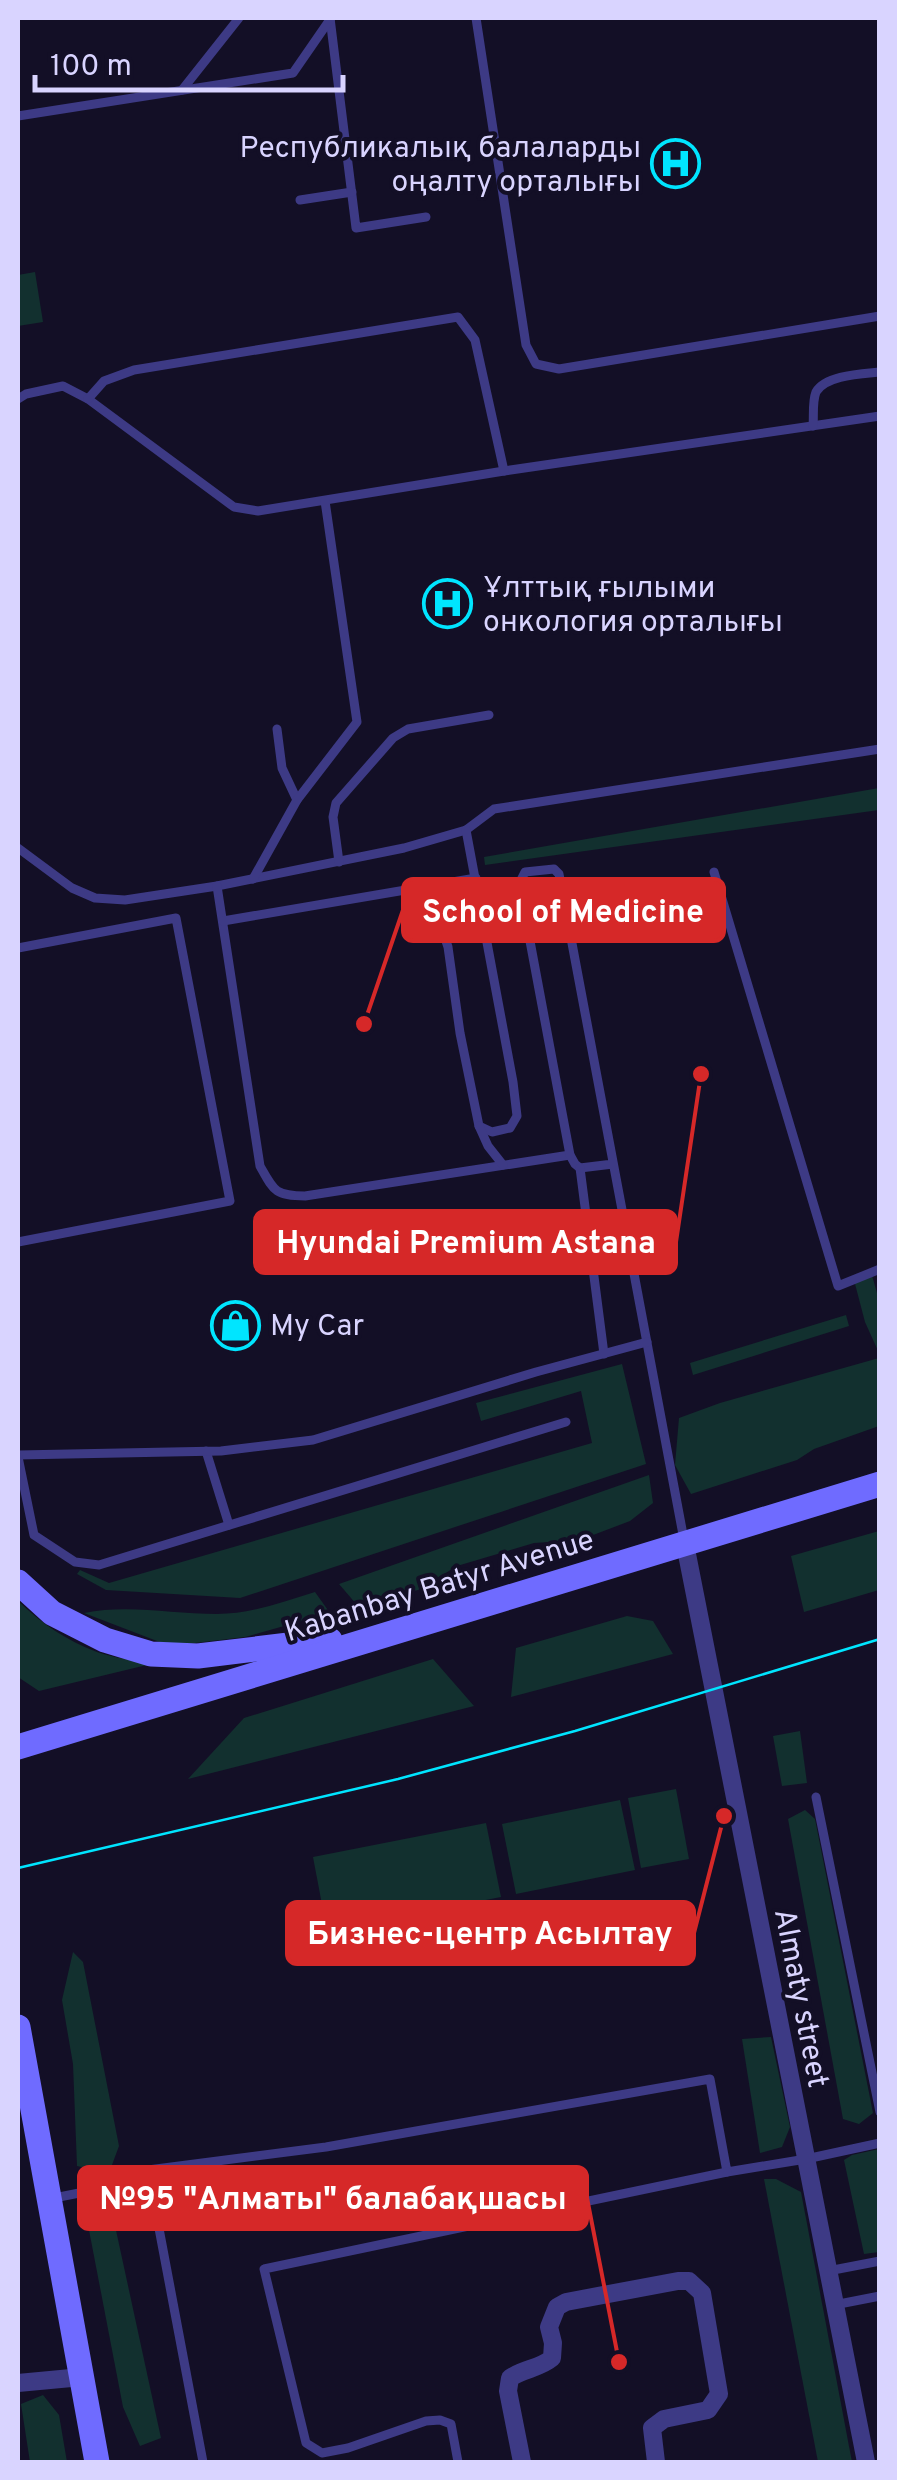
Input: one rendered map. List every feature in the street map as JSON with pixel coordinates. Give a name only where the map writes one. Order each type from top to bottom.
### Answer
[{"type":"main road","name":"Kabanbay Batyr Avenue","points":[[18,1747],[880,1484]]},
{"type":"main road","points":[[18,1582],[52,1613],[105,1640],[152,1654],[198,1656],[399,1631]]},
{"type":"main road","points":[[18,2027],[97,2462]]},
{"type":"street","name":"Almaty street","points":[[685,1544],[866,2462]]},
{"type":"street","points":[[522,2462],[508,2391],[510,2378],[522,2370],[543,2366],[552,2358],[549,2327],[557,2307],[566,2302],[689,2281],[702,2293],[719,2394],[708,2410],[664,2419],[652,2428],[656,2462]]},
{"type":"street","points":[[18,2383],[82,2376]]},
{"type":"lane","points":[[182,90],[240,18]]},
{"type":"lane","points":[[18,116],[292,73],[330,18]]},
{"type":"lane","points":[[330,18],[356,228],[426,217]]},
{"type":"lane","points":[[476,18],[526,345],[536,364],[559,369],[880,316]]},
{"type":"lane","points":[[300,200],[352,192]]},
{"type":"lane","points":[[88,399],[104,381],[134,370],[458,318],[475,340],[504,472]]},
{"type":"lane","points":[[814,426],[814,396],[820,387],[843,376],[880,372]]},
{"type":"lane","points":[[18,399],[63,386],[88,399],[234,508],[258,511],[880,416]]},
{"type":"lane","points":[[253,880],[298,800],[357,722],[325,501]]},
{"type":"lane","points":[[339,862],[336,802],[393,738],[408,729],[489,715]]},
{"type":"lane","points":[[278,730],[282,768],[298,800]]},
{"type":"lane","points":[[18,848],[72,888],[95,898],[126,900],[253,880],[404,848],[466,830],[494,809],[880,748]]},
{"type":"lane","points":[[466,830],[516,1116],[510,1128],[492,1132],[479,1126]]},
{"type":"lane","points":[[613,1164],[580,1168],[570,1155],[522,893],[525,872],[554,869],[558,874],[647,1342],[685,1544]]},
{"type":"lane","points":[[714,872],[838,1286],[880,1269]]},
{"type":"lane","points":[[223,921],[476,878]]},
{"type":"lane","points":[[217,886],[260,1166],[274,1190],[284,1196],[304,1196],[570,1155]]},
{"type":"lane","points":[[18,948],[176,918],[230,1201],[18,1242]]},
{"type":"lane","points":[[439,936],[445,938],[448,947],[460,1034],[479,1126],[503,1165]]},
{"type":"lane","points":[[580,1168],[604,1354]]},
{"type":"lane","points":[[566,1422],[99,1565],[75,1562],[34,1534],[18,1456],[206,1451],[313,1440],[647,1342]]},
{"type":"lane","points":[[206,1451],[230,1524]]},
{"type":"lane","points":[[816,1797],[880,2112]]},
{"type":"lane","points":[[49,2199],[125,2184],[148,2170],[326,2147],[710,2079],[727,2172]]},
{"type":"lane","points":[[458,2462],[451,2424],[440,2420],[322,2453],[306,2442],[264,2269],[880,2143]]},
{"type":"lane","points":[[148,2170],[204,2462]]},
{"type":"lane","points":[[828,2271],[880,2262]]},
{"type":"lane","points":[[834,2305],[880,2296]]},
{"type":"green space","points":[[35,272],[43,322],[18,326],[18,275]]},
{"type":"green space","points":[[879,788],[879,810],[485,865],[484,857]]},
{"type":"green space","points":[[871,1272],[879,1300],[879,1353],[865,1322],[854,1280]]},
{"type":"green space","points":[[846,1315],[849,1326],[693,1375],[690,1363]]},
{"type":"green space","points":[[879,1358],[879,1426],[814,1449],[797,1460],[691,1494],[675,1465],[679,1418]]},
{"type":"green space","points":[[622,1364],[646,1464],[240,1598],[106,1590],[77,1574],[80,1570],[109,1583],[592,1443],[581,1391],[481,1421],[476,1403]]},
{"type":"green space","points":[[649,1475],[653,1503],[630,1521],[580,1540],[534,1543],[457,1566],[418,1590],[357,1605],[339,1584]]},
{"type":"green space","points":[[879,1531],[879,1590],[804,1612],[791,1556]]},
{"type":"green space","points":[[315,1592],[330,1613],[245,1637],[170,1646],[84,1613],[134,1609],[200,1614],[242,1612]]},
{"type":"green space","points":[[18,1601],[75,1642],[104,1654],[151,1664],[39,1691],[18,1677]]},
{"type":"green space","points":[[627,1616],[653,1621],[673,1654],[511,1697],[516,1648]]},
{"type":"green space","points":[[433,1659],[474,1706],[188,1779],[244,1718]]},
{"type":"green space","points":[[800,1731],[807,1783],[782,1786],[773,1736]]},
{"type":"green space","points":[[676,1789],[689,1859],[641,1868],[628,1798]]},
{"type":"green space","points":[[620,1800],[635,1870],[516,1894],[502,1824]]},
{"type":"green space","points":[[805,1810],[815,1819],[873,2113],[859,2124],[843,2119],[788,1819]]},
{"type":"green space","points":[[486,1823],[501,1897],[327,1931],[313,1857]]},
{"type":"green space","points":[[73,1952],[83,1962],[119,2146],[109,2173],[77,2166],[73,2064],[62,2000]]},
{"type":"green space","points":[[771,2037],[790,2127],[782,2147],[760,2153],[742,2039]]},
{"type":"green space","points":[[879,2149],[879,2252],[864,2254],[844,2160]]},
{"type":"green space","points":[[764,2179],[776,2179],[801,2192],[852,2462],[818,2462]]},
{"type":"green space","points":[[109,2198],[161,2438],[140,2446],[123,2407],[84,2204]]},
{"type":"green space","points":[[43,2395],[59,2415],[67,2462],[30,2462],[21,2404]]},
{"type":"tram line","points":[[18,1868],[398,1779],[575,1731],[880,1639]]},
{"type":"place","name":"Республикалық балаларды оңалту орталығы","points":[[676,164]]},
{"type":"place","name":"Ұлттық ғылыми онкология орталығы","points":[[448,604]]},
{"type":"place","name":"School of Medicine","points":[[364,1024]]},
{"type":"place","name":"Hyundai Premium Astana","points":[[701,1074]]},
{"type":"place","name":"My Car","points":[[235,1325]]},
{"type":"place","name":"Бизнес-центр Асылтау","points":[[724,1816]]},
{"type":"place","name":"№95 \"Алматы\" балабақшасы","points":[[619,2362]]}]
